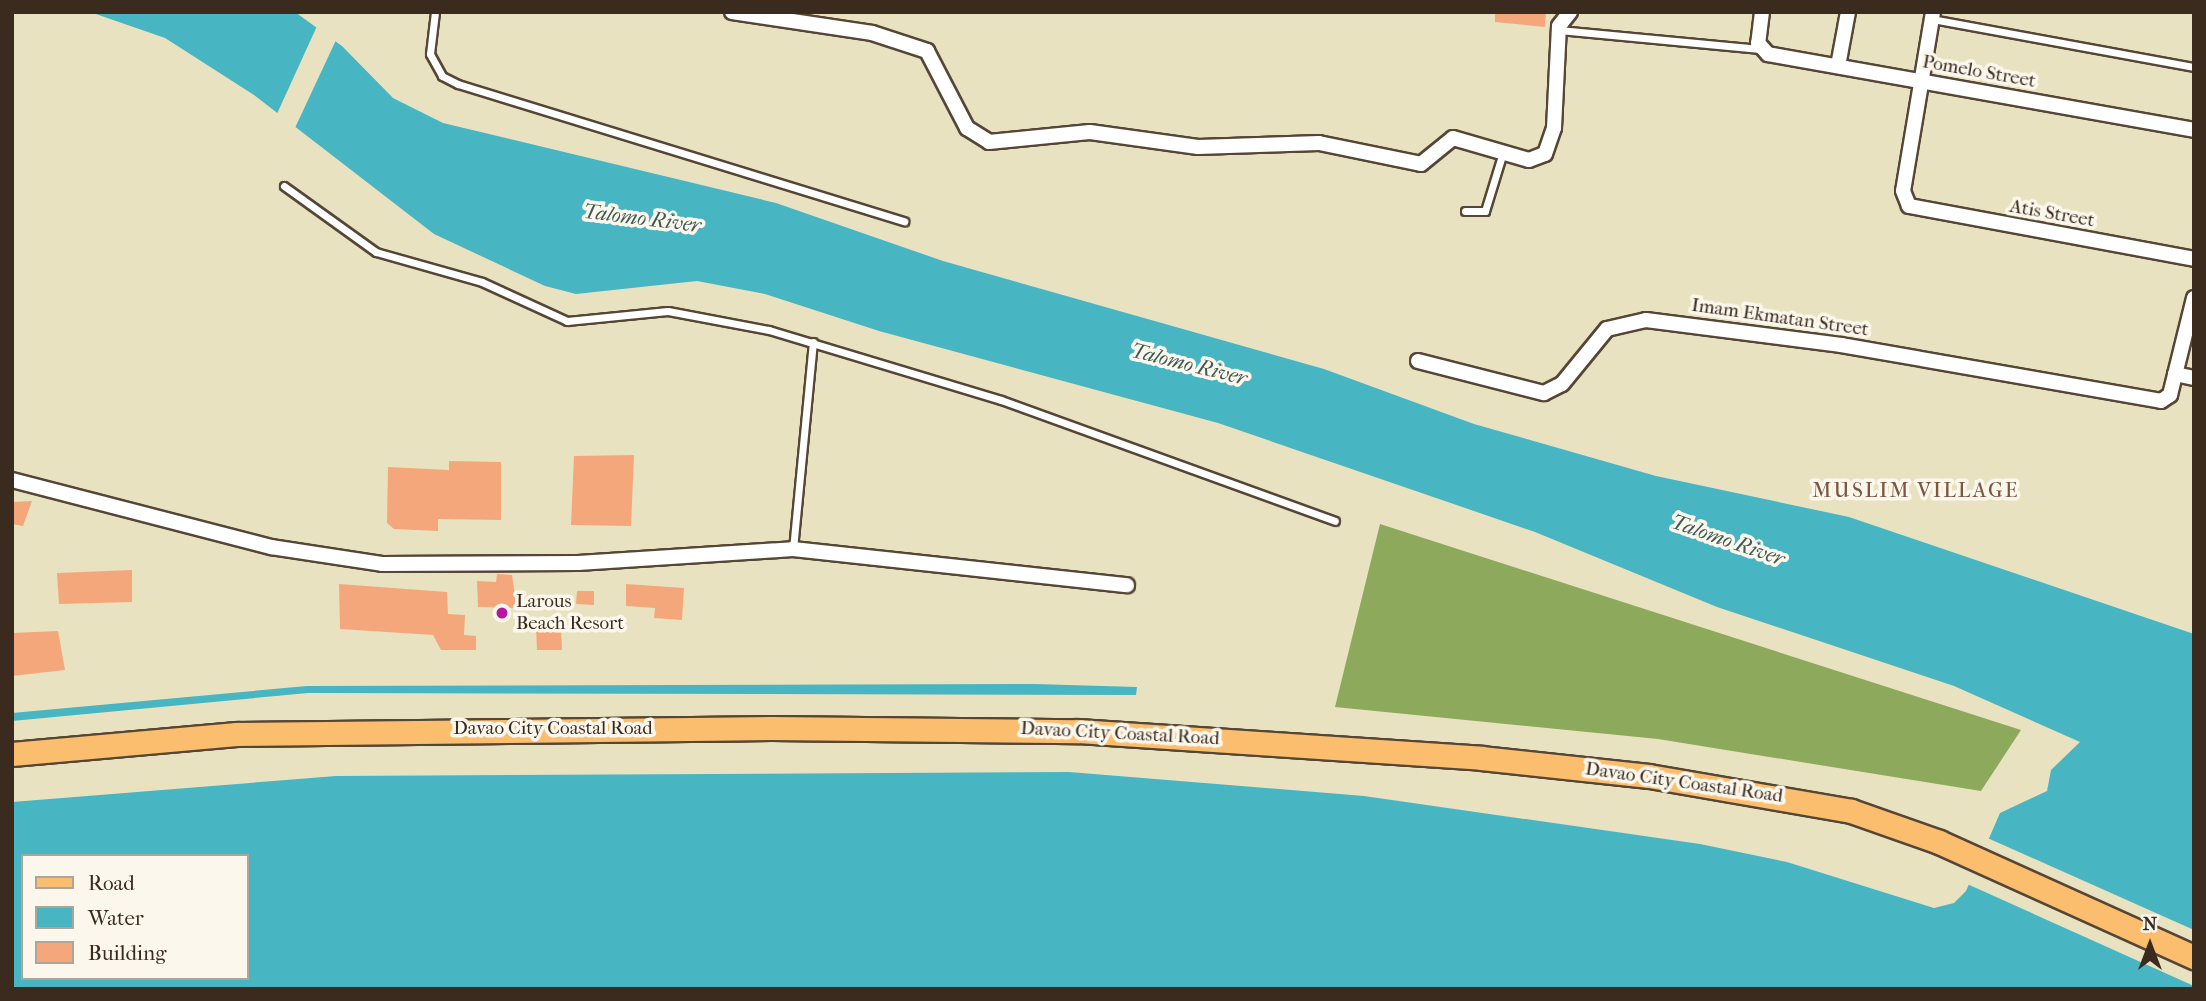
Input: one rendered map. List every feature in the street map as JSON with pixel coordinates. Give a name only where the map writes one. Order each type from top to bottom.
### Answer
[{"type":"main road","name":"Davao City Coastal Road","points":[[12,754],[338,730],[1078,731],[1294,743],[1649,776],[1806,801],[1939,842],[2194,957]]},
{"type":"street","points":[[732,12],[872,33],[927,51],[967,128],[989,142],[1090,132],[1178,146],[1319,143],[1421,164],[1453,138],[1535,160],[1550,145],[1559,30],[1570,12]]},
{"type":"street","points":[[1760,49],[1762,12]]},
{"type":"street","points":[[1839,66],[1848,12]]},
{"type":"street","points":[[1921,81],[1932,16]]},
{"type":"street","name":"Pomelo Street","points":[[1760,49],[1839,66],[2194,130]]},
{"type":"street","name":"Atis Street","points":[[1921,81],[1906,202],[2194,259]]},
{"type":"street","points":[[2194,298],[2175,374],[2194,378]]},
{"type":"street","name":"Imam Ekmatan Street","points":[[1418,361],[1544,393],[1562,384],[1607,329],[1646,320],[2166,400],[2175,374]]},
{"type":"street","points":[[12,480],[271,547],[382,564],[565,564],[793,550],[1127,585]]},
{"type":"lane","points":[[435,12],[430,54],[442,76],[458,84],[904,221]]},
{"type":"lane","points":[[1932,16],[2194,67]]},
{"type":"lane","points":[[1559,30],[1760,49]]},
{"type":"lane","points":[[1465,211],[1485,211],[1503,152]]},
{"type":"lane","points":[[284,186],[376,252],[482,282],[567,321],[694,313],[813,342],[1129,444],[1335,522]]},
{"type":"lane","points":[[793,550],[813,342]]},
{"type":"green space","points":[[1380,524],[2021,730],[1981,791],[1658,739],[1335,707]]},
{"type":"water","name":"Talomo River","points":[[90,12],[295,12],[342,46],[393,98],[443,123],[776,203],[943,261],[1324,369],[1474,424],[1656,476],[1849,517],[2194,634],[2194,989],[12,989],[12,802],[336,776],[1069,772],[1364,796],[1700,844],[1787,862],[1934,908],[1954,903],[1966,891],[2000,813],[2047,791],[2051,770],[2080,742],[1954,686],[1717,607],[1535,532],[1218,423],[879,331],[765,294],[697,281],[576,294],[545,286],[434,234],[254,95],[165,38]]},
{"type":"water","points":[[1035,684],[1137,687],[1136,695],[308,693],[12,721],[12,713],[307,686]]},
{"type":"pier","points":[[318,24],[337,38],[294,130],[276,116]]},
{"type":"pier","points":[[1983,836],[2194,930],[2194,986],[1965,883]]},
{"type":"building","points":[[1495,12],[1546,12],[1545,27],[1495,22]]},
{"type":"building","points":[[634,455],[631,526],[571,525],[574,456]]},
{"type":"building","points":[[449,461],[501,462],[501,520],[438,519],[438,531],[394,529],[387,523],[388,467],[449,470]]},
{"type":"building","points":[[32,501],[23,526],[12,524],[12,502]]},
{"type":"building","points":[[132,570],[132,602],[59,604],[57,573]]},
{"type":"building","points":[[497,574],[512,575],[517,608],[478,607],[477,581],[496,582]]},
{"type":"building","points":[[339,584],[447,592],[448,614],[465,615],[464,635],[476,636],[476,650],[441,650],[433,635],[340,629]]},
{"type":"building","points":[[626,584],[684,588],[682,620],[654,618],[655,608],[626,606]]},
{"type":"building","points":[[577,591],[594,591],[594,605],[576,604]]},
{"type":"building","points":[[536,628],[561,629],[562,650],[537,650]]},
{"type":"building","points":[[58,631],[65,670],[12,676],[12,633]]},
{"type":"place","name":"Larous Beach Resort","points":[[502,613]]},
{"type":"district","name":"MUSLIM VILLAGE","points":[[1916,490]]}]
